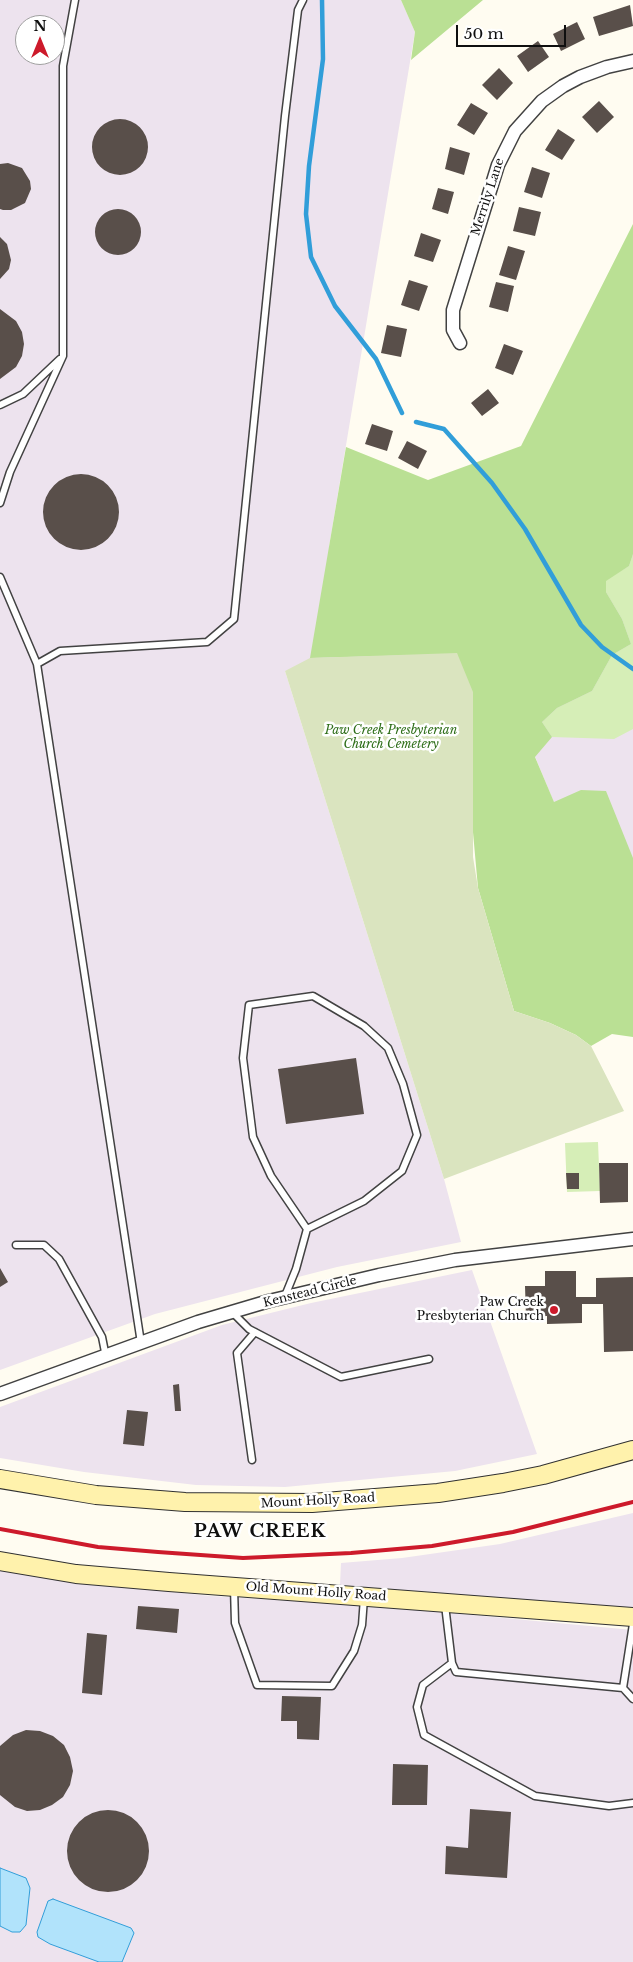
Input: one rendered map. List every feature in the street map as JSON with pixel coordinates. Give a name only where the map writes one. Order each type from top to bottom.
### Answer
[{"type":"street","name":"Merrily Lane","points":[[460,343],[454,330],[453,310],[498,165],[515,131],[542,102],[563,86],[580,77],[607,67],[633,62]]},
{"type":"street","name":"Kenstead Circle","points":[[0,1394],[232,1312],[284,1298],[379,1275],[455,1260],[633,1239]]},
{"type":"street","name":"Mount Holly Road","points":[[0,1479],[96,1495],[185,1502],[250,1504],[322,1503],[438,1493],[503,1483],[543,1475],[633,1450]]},
{"type":"street","name":"Old Mount Holly Road","points":[[0,1561],[76,1574],[633,1617]]},
{"type":"lane","points":[[0,503],[10,472],[63,356],[62,66],[75,0]]},
{"type":"lane","points":[[37,664],[60,650],[207,642],[234,619],[285,116],[298,10],[302,0]]},
{"type":"lane","points":[[0,405],[23,394],[63,356]]},
{"type":"lane","points":[[0,577],[37,664],[142,1343]]},
{"type":"lane","points":[[284,1298],[296,1269],[307,1229],[364,1201],[402,1171],[417,1135],[403,1084],[388,1048],[364,1026],[313,996],[250,1005],[243,1058],[254,1137],[270,1176],[307,1229]]},
{"type":"lane","points":[[16,1245],[44,1245],[59,1258],[102,1337],[106,1356]]},
{"type":"lane","points":[[232,1312],[255,1332],[341,1376],[429,1360]]},
{"type":"lane","points":[[252,1460],[237,1353],[255,1332]]},
{"type":"lane","points":[[234,1586],[235,1623],[258,1685],[332,1686],[354,1651],[362,1625],[364,1595]]},
{"type":"lane","points":[[445,1601],[452,1663],[456,1672],[623,1688],[633,1699]]},
{"type":"lane","points":[[623,1688],[633,1624]]},
{"type":"lane","points":[[452,1663],[423,1685],[417,1707],[424,1735],[535,1796],[609,1806],[633,1803]]},
{"type":"shaded area","points":[[0,0],[401,0],[415,32],[329,547],[633,445],[633,930],[576,856],[492,652],[285,671],[444,1179],[461,1242],[337,1267],[155,1314],[0,1370]]},
{"type":"shaded area","points":[[472,1270],[537,1454],[455,1471],[285,1487],[196,1485],[84,1472],[0,1458],[0,1407],[222,1325],[311,1303]]},
{"type":"shaded area","points":[[633,1513],[633,1608],[340,1585],[341,1563],[402,1558],[500,1544]]},
{"type":"shaded area","points":[[0,1570],[44,1578],[210,1596],[375,1606],[633,1630],[633,1962],[0,1962]]},
{"type":"green space","points":[[401,0],[483,0],[411,60],[415,32]]},
{"type":"green space","points":[[633,224],[633,554],[629,566],[606,581],[606,592],[622,619],[631,644],[612,655],[592,691],[557,708],[542,722],[552,737],[535,757],[554,802],[581,790],[606,791],[633,858],[633,1037],[612,1034],[591,1046],[576,1035],[550,1023],[514,1011],[478,888],[457,654],[310,658],[346,447],[428,480],[521,446]]},
{"type":"green space","points":[[633,554],[633,729],[614,739],[552,737],[542,722],[557,708],[592,691],[612,655],[631,644],[622,619],[606,592],[606,580],[629,566]]},
{"type":"green space","name":"Paw Creek Presbyterian Church Cemetery","points":[[457,653],[473,692],[473,857],[478,888],[514,1011],[550,1023],[576,1035],[591,1046],[624,1111],[444,1179],[285,671],[310,658]]},
{"type":"green space","points":[[598,1142],[600,1191],[567,1192],[565,1143]]},
{"type":"water","points":[[0,1868],[26,1878],[30,1888],[26,1925],[20,1932],[12,1932],[0,1926]]},
{"type":"water","points":[[53,1899],[131,1928],[134,1933],[122,1962],[99,1962],[50,1944],[38,1937],[37,1932],[48,1901]]},
{"type":"building","points":[[630,5],[633,26],[599,36],[593,17]]},
{"type":"building","points":[[577,22],[585,39],[561,51],[553,34]]},
{"type":"building","points":[[538,41],[549,57],[528,72],[517,56]]},
{"type":"building","points":[[499,68],[513,83],[497,100],[482,85]]},
{"type":"building","points":[[599,101],[614,117],[597,133],[582,117]]},
{"type":"building","points":[[471,103],[488,113],[474,135],[457,125]]},
{"type":"building","points":[[120,119],[131,121],[140,127],[146,136],[148,147],[146,158],[140,167],[131,173],[120,175],[109,173],[100,167],[94,158],[92,147],[94,136],[100,127],[109,121]]},
{"type":"building","points":[[558,129],[575,140],[562,160],[545,150]]},
{"type":"building","points":[[450,147],[470,153],[464,175],[445,169]]},
{"type":"building","points":[[8,163],[22,168],[30,181],[31,189],[25,203],[11,210],[3,210],[0,209],[0,164]]},
{"type":"building","points":[[532,167],[550,173],[542,198],[524,192]]},
{"type":"building","points":[[438,188],[454,192],[448,214],[432,209]]},
{"type":"building","points":[[519,207],[541,212],[535,236],[513,231]]},
{"type":"building","points":[[113,209],[123,209],[137,219],[141,232],[137,245],[131,251],[123,255],[113,255],[99,245],[95,237],[95,227],[105,213]]},
{"type":"building","points":[[421,233],[441,240],[433,262],[414,256]]},
{"type":"building","points":[[0,237],[7,244],[11,260],[9,269],[0,279]]},
{"type":"building","points":[[508,246],[525,251],[516,280],[499,275]]},
{"type":"building","points":[[409,280],[428,286],[419,311],[401,305]]},
{"type":"building","points":[[496,282],[514,286],[508,312],[489,307]]},
{"type":"building","points":[[0,309],[16,321],[22,332],[24,344],[22,356],[16,367],[0,379]]},
{"type":"building","points":[[387,325],[407,329],[401,357],[381,353]]},
{"type":"building","points":[[504,344],[523,351],[513,375],[495,368]]},
{"type":"building","points":[[488,389],[499,403],[482,416],[471,403]]},
{"type":"building","points":[[372,424],[393,431],[387,451],[365,444]]},
{"type":"building","points":[[407,441],[427,451],[418,469],[398,458]]},
{"type":"building","points":[[81,474],[96,477],[108,485],[116,497],[119,512],[116,527],[108,539],[96,547],[81,550],[66,547],[54,539],[46,527],[43,512],[46,497],[54,485],[66,477]]},
{"type":"building","points":[[356,1058],[364,1114],[286,1124],[278,1069]]},
{"type":"building","points":[[599,1163],[628,1163],[628,1202],[600,1203]]},
{"type":"building","points":[[566,1173],[579,1173],[579,1189],[567,1189]]},
{"type":"building","points":[[0,1268],[8,1282],[0,1287]]},
{"type":"building","name":"Paw Creek Presbyterian Church","points":[[545,1271],[576,1271],[576,1297],[596,1297],[596,1278],[633,1277],[633,1351],[604,1352],[603,1304],[582,1304],[582,1323],[547,1324],[547,1316],[526,1317],[525,1286],[545,1286]]},
{"type":"building","points":[[179,1384],[181,1411],[175,1411],[173,1385]]},
{"type":"building","points":[[127,1410],[148,1412],[144,1446],[123,1444]]},
{"type":"building","points":[[138,1606],[179,1609],[177,1633],[136,1629]]},
{"type":"building","points":[[87,1633],[107,1635],[102,1695],[82,1693]]},
{"type":"building","points":[[282,1696],[321,1697],[319,1740],[297,1739],[297,1721],[281,1721]]},
{"type":"building","points":[[26,1730],[40,1731],[53,1736],[64,1745],[70,1757],[73,1771],[70,1785],[63,1797],[52,1805],[40,1810],[27,1811],[15,1807],[0,1795],[0,1746],[13,1735]]},
{"type":"building","points":[[393,1764],[428,1765],[427,1805],[392,1805]]},
{"type":"building","points":[[470,1809],[511,1812],[507,1878],[445,1874],[446,1846],[468,1848]]},
{"type":"building","points":[[108,1810],[124,1813],[137,1822],[146,1835],[149,1851],[146,1867],[137,1880],[124,1889],[108,1892],[92,1889],[79,1880],[70,1867],[67,1851],[70,1835],[79,1822],[92,1813]]},
{"type":"waterway","points":[[322,0],[323,59],[309,166],[306,214],[311,257],[335,306],[376,359],[402,413]]},
{"type":"waterway","points":[[416,422],[444,429],[492,483],[525,529],[581,625],[602,647],[633,669]]},
{"type":"railway","points":[[0,1529],[98,1547],[243,1558],[351,1553],[432,1546],[513,1532],[633,1502]]},
{"type":"place","name":"Paw Creek Presbyterian Church","points":[[554,1310]]},
{"type":"district","name":"PAW CREEK","points":[[260,1532]]}]
